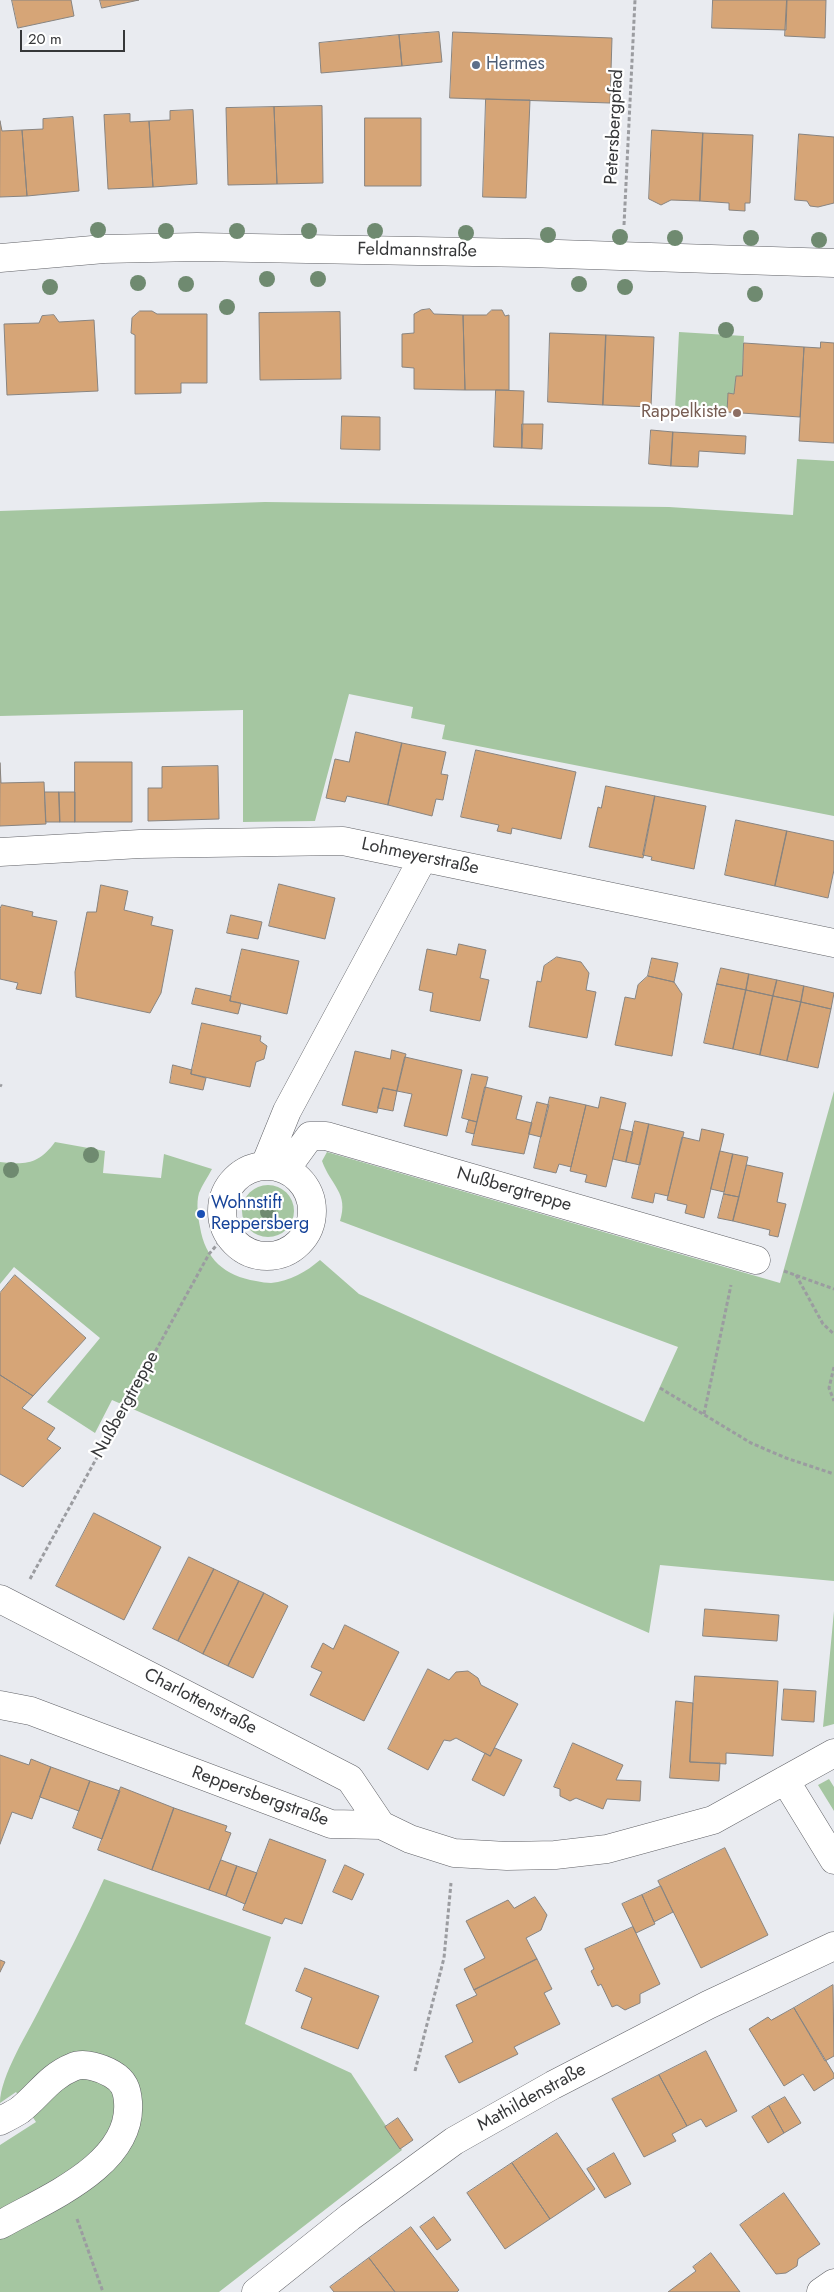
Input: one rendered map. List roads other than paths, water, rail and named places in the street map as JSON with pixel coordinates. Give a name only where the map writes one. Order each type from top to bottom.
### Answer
[{"type":"street","name":"Feldmannstraße","points":[[0,258],[104,249],[197,247],[622,256],[834,263]]},
{"type":"street","name":"Lohmeyerstraße","points":[[0,852],[140,844],[343,841],[834,943]]},
{"type":"street","points":[[276,1167],[287,1111],[423,858]]},
{"type":"street","name":"Nußbergtreppe","points":[[276,1167],[310,1136],[326,1136],[747,1258]]},
{"type":"street","points":[[276,1167],[302,1181],[313,1204],[311,1226],[303,1240],[292,1250],[272,1257],[256,1256],[235,1244],[227,1233],[222,1205],[230,1185],[244,1172],[276,1167]]},
{"type":"street","name":"Charlottenstraße","points":[[0,1599],[350,1779],[381,1825]]},
{"type":"street","name":"Reppersbergstraße","points":[[0,1706],[31,1711],[331,1824],[381,1825],[410,1839],[454,1853],[507,1856],[555,1854],[607,1848],[713,1820],[834,1753]]},
{"type":"street","points":[[785,1780],[834,1860]]},
{"type":"street","name":"Mathildenstraße","points":[[256,2292],[350,2217],[454,2141],[553,2085],[651,2034],[834,1946]]},
{"type":"street","points":[[0,2122],[20,2109],[55,2076],[75,2066],[102,2068],[122,2080],[127,2092],[128,2109],[123,2131],[113,2150],[94,2170],[66,2188],[0,2224]]},
{"type":"street","points":[[821,2292],[834,2283]]},
{"type":"place","name":"Hermes","points":[[476,65]]},
{"type":"place","name":"Rappelkiste","points":[[737,413]]},
{"type":"place","name":"Wohnstift Reppersberg","points":[[201,1214]]}]
